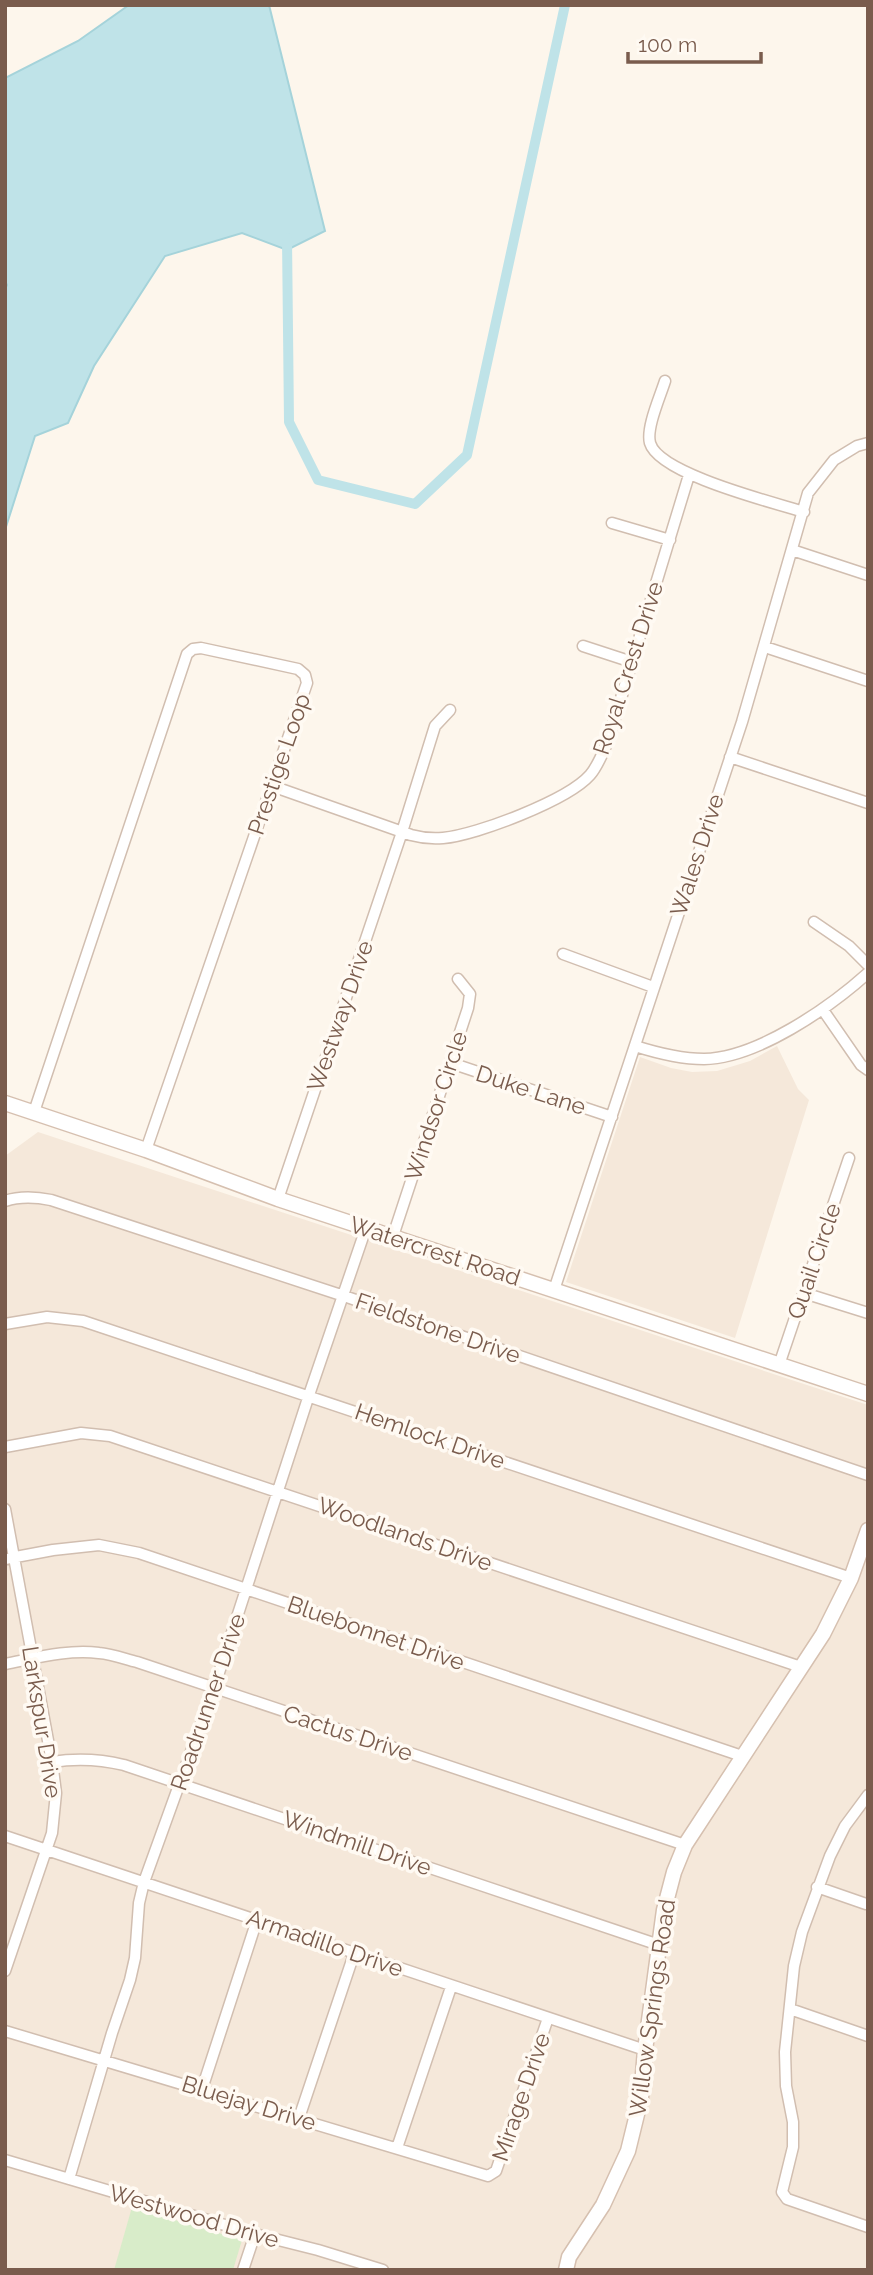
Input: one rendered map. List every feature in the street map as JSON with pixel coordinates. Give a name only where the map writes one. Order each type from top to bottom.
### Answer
[{"type":"street","points":[[665,381],[649,432],[651,446],[660,459],[689,475],[804,512]]},
{"type":"street","name":"Wales Drive","points":[[554,1290],[730,757],[765,647],[808,493],[831,463],[857,446],[868,443]]},
{"type":"street","name":"Royal Crest Drive","points":[[272,786],[424,838],[443,838],[468,833],[528,811],[568,792],[591,774],[608,741],[689,475]]},
{"type":"street","points":[[611,523],[670,540]]},
{"type":"street","points":[[792,550],[868,575]]},
{"type":"street","points":[[583,646],[632,662]]},
{"type":"street","points":[[765,647],[868,681]]},
{"type":"street","name":"Prestige Loop","points":[[34,1112],[187,654],[192,649],[201,648],[298,669],[305,675],[307,683],[146,1150]]},
{"type":"street","name":"Westway Drive","points":[[278,1199],[435,726],[450,710]]},
{"type":"street","points":[[730,757],[868,803]]},
{"type":"street","points":[[814,922],[849,946],[868,965]]},
{"type":"street","points":[[562,954],[653,987]]},
{"type":"street","points":[[635,1046],[684,1058],[734,1056],[823,1010],[868,973]]},
{"type":"street","name":"Windsor Circle","points":[[393,1236],[468,1008],[470,994],[458,979]]},
{"type":"street","points":[[823,1010],[861,1065],[868,1070]]},
{"type":"street","name":"Duke Lane","points":[[451,1063],[612,1117]]},
{"type":"street","name":"Watercrest Road","points":[[5,1102],[278,1199],[868,1394]]},
{"type":"street","name":"Quail Circle","points":[[779,1364],[849,1158]]},
{"type":"street","name":"Fieldstone Drive","points":[[5,1201],[40,1197],[51,1200],[344,1296],[868,1475]]},
{"type":"street","name":"Roadrunner Drive","points":[[69,2179],[132,1969],[144,1882],[214,1688],[366,1228]]},
{"type":"street","points":[[804,1293],[868,1313]]},
{"type":"street","name":"Hemlock Drive","points":[[5,1324],[47,1317],[83,1321],[851,1578]]},
{"type":"street","name":"Woodlands Drive","points":[[5,1447],[81,1433],[110,1436],[801,1667]]},
{"type":"street","name":"Larkspur Drive","points":[[5,1509],[10,1558],[52,1762],[56,1805],[47,1850],[5,1971]]},
{"type":"street","name":"Willow Springs Road","points":[[566,2270],[569,2257],[603,2205],[628,2151],[638,2115],[664,1910],[674,1872],[685,1845],[823,1634],[851,1578],[868,1530]]},
{"type":"street","name":"Bluebonnet Drive","points":[[10,1558],[99,1545],[139,1553],[743,1756]]},
{"type":"street","name":"Cactus Drive","points":[[5,1664],[60,1653],[99,1653],[137,1662],[685,1845]]},
{"type":"street","name":"Windmill Drive","points":[[52,1762],[98,1759],[124,1765],[659,1945]]},
{"type":"street","points":[[868,1795],[845,1826],[817,1887],[794,1966],[785,2052],[793,2147],[782,2192],[787,2199],[868,2227]]},
{"type":"street","name":"Armadillo Drive","points":[[5,1836],[645,2050]]},
{"type":"street","points":[[817,1887],[866,1904]]},
{"type":"street","points":[[202,2089],[257,1920]]},
{"type":"street","points":[[299,2118],[355,1951]]},
{"type":"street","points":[[397,2148],[451,1987]]},
{"type":"street","points":[[790,2009],[868,2036]]},
{"type":"street","name":"Mirage Drive","points":[[492,2174],[496,2171],[548,2018]]},
{"type":"street","name":"Bluejay Drive","points":[[5,2031],[488,2176],[492,2174]]},
{"type":"street","name":"Westwood Drive","points":[[5,2160],[254,2235],[318,2250],[378,2269]]},
{"type":"street","points":[[243,2270],[254,2235]]},
{"type":"shaded area","points":[[777,1046],[798,1089],[809,1100],[735,1338],[566,1282],[640,1057],[692,1072],[717,1071],[750,1061]]},
{"type":"shaded area","points":[[38,1132],[868,1405],[868,2270],[5,2270],[5,1156]]},
{"type":"green space","points":[[132,2207],[242,2240],[233,2270],[114,2270]]},
{"type":"water","points":[[129,5],[269,5],[325,231],[287,250],[242,233],[165,256],[94,366],[68,423],[35,436],[5,530],[5,78],[78,41]]},
{"type":"waterway","points":[[287,238],[289,422],[318,480],[415,504],[467,455],[565,5]]}]
